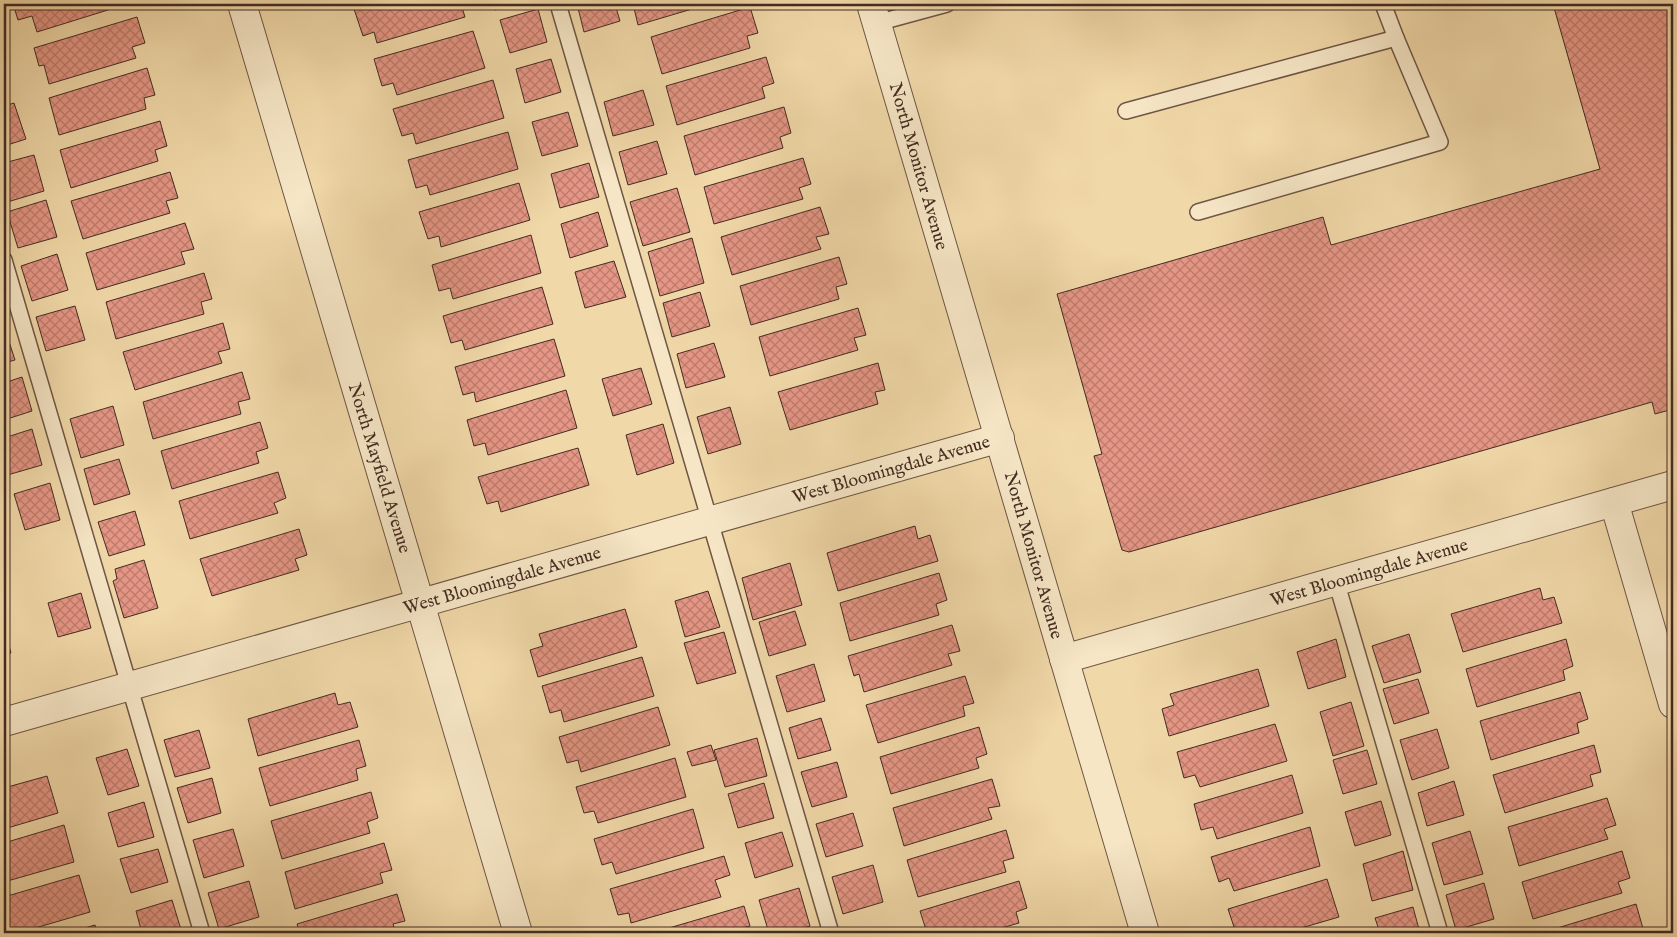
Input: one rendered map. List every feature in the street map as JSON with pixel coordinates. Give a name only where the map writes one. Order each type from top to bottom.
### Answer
[{"type":"street","name":"North Mayfield Avenue","points":[[242,4],[518,933]]},
{"type":"street","name":"North Monitor Avenue","points":[[874,13],[1145,933]]},
{"type":"street","name":"West Bloomingdale Avenue","points":[[4,722],[1000,438]]},
{"type":"street","name":"West Bloomingdale Avenue","points":[[1064,658],[1673,485]]},
{"type":"street","points":[[1614,502],[1673,704]]},
{"type":"lane","points":[[558,4],[831,933]]},
{"type":"lane","points":[[874,13],[947,4]]},
{"type":"lane","points":[[1198,212],[1440,142],[1383,4]]},
{"type":"lane","points":[[1126,111],[1396,38]]},
{"type":"lane","points":[[4,260],[202,933]]},
{"type":"lane","points":[[1336,581],[1440,933]]},
{"type":"building","points":[[13,4],[124,5],[37,32],[32,16],[18,20]]},
{"type":"building","points":[[371,4],[461,4],[465,17],[377,43],[374,32],[363,36],[354,9]]},
{"type":"building","points":[[493,4],[516,4],[495,10]]},
{"type":"building","points":[[577,4],[615,4],[620,21],[584,32]]},
{"type":"building","points":[[633,4],[709,4],[638,25]]},
{"type":"building","points":[[1553,4],[1673,4],[1673,409],[1655,414],[1652,402],[1129,552],[1122,550],[1094,456],[1102,454],[1057,294],[1323,217],[1331,245],[1600,169]]},
{"type":"building","points":[[750,7],[758,33],[747,36],[750,48],[662,74],[651,37]]},
{"type":"building","points":[[538,9],[547,42],[510,53],[500,20]]},
{"type":"building","points":[[137,17],[145,43],[132,47],[136,58],[49,84],[44,65],[39,66],[34,48]]},
{"type":"building","points":[[473,31],[485,68],[397,95],[393,83],[382,86],[374,59]]},
{"type":"building","points":[[766,57],[774,83],[762,87],[765,98],[677,125],[666,86]]},
{"type":"building","points":[[551,59],[561,92],[525,103],[516,69]]},
{"type":"building","points":[[147,68],[155,95],[144,98],[146,109],[59,135],[49,98]]},
{"type":"building","points":[[493,80],[504,118],[416,144],[413,133],[402,136],[393,109]]},
{"type":"building","points":[[643,90],[654,125],[613,136],[604,102]]},
{"type":"building","points":[[14,103],[26,139],[4,146],[4,106]]},
{"type":"building","points":[[784,107],[791,133],[780,137],[783,148],[695,175],[684,136]]},
{"type":"building","points":[[568,112],[578,146],[542,156],[532,122]]},
{"type":"building","points":[[160,121],[167,146],[155,150],[158,161],[71,188],[60,150]]},
{"type":"building","points":[[508,132],[518,169],[430,195],[427,185],[416,188],[408,160]]},
{"type":"building","points":[[657,141],[667,174],[628,185],[619,152]]},
{"type":"building","points":[[34,155],[44,191],[4,203],[4,163]]},
{"type":"building","points":[[803,158],[811,184],[799,188],[803,199],[714,224],[704,187]]},
{"type":"building","points":[[589,163],[599,197],[560,208],[551,174]]},
{"type":"building","points":[[170,172],[178,198],[166,201],[170,213],[83,239],[71,201]]},
{"type":"building","points":[[519,183],[530,220],[441,247],[439,236],[428,239],[419,212]]},
{"type":"building","points":[[677,188],[690,232],[643,246],[630,202]]},
{"type":"building","points":[[46,200],[57,237],[18,248],[7,212]]},
{"type":"building","points":[[820,207],[829,234],[816,237],[821,249],[732,275],[721,237]]},
{"type":"building","points":[[598,212],[608,246],[570,258],[561,224]]},
{"type":"building","points":[[185,223],[194,249],[181,252],[185,264],[97,290],[86,253]]},
{"type":"building","points":[[531,235],[541,273],[453,299],[450,288],[439,291],[432,265]]},
{"type":"building","points":[[692,238],[704,283],[660,296],[648,252]]},
{"type":"building","points":[[57,254],[68,290],[32,301],[21,266]]},
{"type":"building","points":[[839,257],[847,284],[836,287],[839,299],[751,325],[740,286]]},
{"type":"building","points":[[614,261],[626,297],[585,308],[575,272]]},
{"type":"building","points":[[204,273],[212,299],[201,302],[204,314],[116,339],[106,302]]},
{"type":"building","points":[[542,287],[553,324],[465,350],[462,340],[451,343],[443,316]]},
{"type":"building","points":[[700,292],[710,326],[672,337],[663,303]]},
{"type":"building","points":[[75,306],[85,340],[46,351],[36,317]]},
{"type":"building","points":[[858,308],[866,335],[854,338],[858,350],[770,376],[759,337]]},
{"type":"building","points":[[223,323],[230,349],[218,352],[222,363],[135,390],[123,352]]},
{"type":"building","points":[[4,326],[15,360],[4,363]]},
{"type":"building","points":[[554,339],[565,376],[476,402],[474,392],[463,395],[455,367]]},
{"type":"building","points":[[714,343],[725,377],[686,388],[677,354]]},
{"type":"building","points":[[878,363],[885,390],[875,392],[878,404],[790,430],[778,392]]},
{"type":"building","points":[[641,368],[652,404],[613,416],[602,379]]},
{"type":"building","points":[[242,372],[250,399],[238,402],[241,414],[153,439],[143,402]]},
{"type":"building","points":[[22,377],[32,411],[4,420],[4,383]]},
{"type":"building","points":[[566,390],[577,428],[488,455],[485,443],[474,446],[467,420]]},
{"type":"building","points":[[113,406],[124,445],[81,458],[70,419]]},
{"type":"building","points":[[730,407],[741,444],[708,454],[697,417]]},
{"type":"building","points":[[260,422],[268,448],[256,452],[259,463],[172,489],[161,451]]},
{"type":"building","points":[[663,424],[674,463],[637,475],[626,435]]},
{"type":"building","points":[[32,429],[42,465],[4,476],[4,438]]},
{"type":"building","points":[[578,448],[589,485],[501,512],[498,501],[487,504],[478,477]]},
{"type":"building","points":[[119,459],[130,494],[94,505],[84,469]]},
{"type":"building","points":[[278,472],[286,498],[274,503],[278,513],[190,539],[179,501]]},
{"type":"building","points":[[50,483],[60,520],[25,530],[14,494]]},
{"type":"building","points":[[135,511],[145,545],[109,556],[98,522]]},
{"type":"building","points":[[915,526],[918,539],[930,535],[938,561],[838,591],[827,553]]},
{"type":"building","points":[[299,529],[307,555],[295,559],[299,570],[212,596],[200,559]]},
{"type":"building","points":[[144,560],[158,608],[124,618],[113,581],[117,579],[115,569]]},
{"type":"building","points":[[790,563],[802,605],[753,620],[742,578]]},
{"type":"building","points":[[939,573],[947,600],[936,604],[939,615],[850,641],[840,603]]},
{"type":"building","points":[[1540,588],[1543,600],[1554,597],[1562,623],[1463,652],[1451,614]]},
{"type":"building","points":[[708,591],[720,627],[685,637],[675,601]]},
{"type":"building","points":[[81,593],[91,628],[58,637],[48,603]]},
{"type":"building","points":[[625,609],[637,647],[538,677],[530,650],[543,646],[539,634]]},
{"type":"building","points":[[795,611],[806,645],[769,656],[759,622]]},
{"type":"building","points":[[952,625],[960,651],[948,654],[952,665],[864,692],[859,674],[854,676],[848,656]]},
{"type":"building","points":[[4,629],[11,653],[4,655]]},
{"type":"building","points":[[724,632],[736,673],[697,684],[684,643]]},
{"type":"building","points":[[1409,634],[1421,672],[1384,683],[1372,646]]},
{"type":"building","points":[[1336,639],[1346,677],[1308,689],[1297,652]]},
{"type":"building","points":[[1566,639],[1573,666],[1563,670],[1565,680],[1477,707],[1466,669]]},
{"type":"building","points":[[642,657],[654,696],[564,722],[561,710],[550,713],[542,686]]},
{"type":"building","points":[[814,664],[825,701],[787,712],[776,676]]},
{"type":"building","points":[[1258,669],[1269,706],[1169,736],[1162,709],[1174,705],[1170,694]]},
{"type":"building","points":[[965,676],[974,703],[963,706],[965,716],[878,743],[866,705]]},
{"type":"building","points":[[1418,679],[1429,713],[1394,724],[1383,689]]},
{"type":"building","points":[[1580,692],[1588,719],[1577,723],[1579,733],[1491,760],[1480,721]]},
{"type":"building","points":[[335,693],[338,705],[350,702],[358,727],[258,756],[248,719]]},
{"type":"building","points":[[1351,702],[1364,746],[1333,756],[1320,712]]},
{"type":"building","points":[[658,707],[670,745],[581,772],[578,760],[567,763],[559,737]]},
{"type":"building","points":[[821,718],[831,750],[798,759],[789,728]]},
{"type":"building","points":[[1275,724],[1287,761],[1200,787],[1195,775],[1184,778],[1177,752]]},
{"type":"building","points":[[979,727],[987,754],[976,758],[979,768],[891,794],[880,757]]},
{"type":"building","points":[[1437,729],[1449,768],[1412,780],[1400,740]]},
{"type":"building","points":[[199,730],[210,768],[175,777],[164,740]]},
{"type":"building","points":[[757,738],[767,776],[725,787],[714,750]]},
{"type":"building","points":[[359,740],[366,766],[356,769],[358,780],[270,806],[259,768]]},
{"type":"building","points":[[711,745],[716,760],[692,766],[687,752]]},
{"type":"building","points":[[1594,745],[1601,772],[1590,775],[1593,786],[1505,813],[1493,775]]},
{"type":"building","points":[[127,749],[139,786],[108,795],[96,758]]},
{"type":"building","points":[[1367,750],[1377,784],[1343,794],[1333,760]]},
{"type":"building","points":[[675,758],[686,797],[598,823],[594,811],[584,813],[576,787]]},
{"type":"building","points":[[837,762],[847,797],[812,807],[801,772]]},
{"type":"building","points":[[1292,775],[1303,813],[1217,839],[1213,827],[1201,830],[1194,804]]},
{"type":"building","points":[[47,776],[58,813],[4,829],[4,788]]},
{"type":"building","points":[[212,778],[221,813],[188,823],[177,788]]},
{"type":"building","points":[[992,779],[1000,806],[988,808],[992,819],[904,846],[893,808]]},
{"type":"building","points":[[1454,781],[1464,815],[1427,826],[1418,793]]},
{"type":"building","points":[[764,783],[774,818],[738,828],[728,794]]},
{"type":"building","points":[[371,792],[378,818],[367,822],[370,833],[282,859],[271,821]]},
{"type":"building","points":[[1607,798],[1616,825],[1604,829],[1608,839],[1519,866],[1508,827]]},
{"type":"building","points":[[1381,801],[1391,835],[1355,846],[1345,812]]},
{"type":"building","points":[[144,802],[154,837],[118,847],[108,813]]},
{"type":"building","points":[[693,809],[704,848],[616,874],[612,862],[602,865],[594,839]]},
{"type":"building","points":[[853,813],[863,846],[826,857],[816,824]]},
{"type":"building","points":[[64,825],[74,862],[4,882],[4,843]]},
{"type":"building","points":[[1310,827],[1320,866],[1234,891],[1229,878],[1219,882],[1211,857]]},
{"type":"building","points":[[233,829],[244,866],[204,878],[193,840]]},
{"type":"building","points":[[1006,830],[1014,858],[1003,861],[1006,872],[918,897],[907,860]]},
{"type":"building","points":[[1470,831],[1483,874],[1444,885],[1432,843]]},
{"type":"building","points":[[782,832],[793,866],[755,878],[745,843]]},
{"type":"building","points":[[384,843],[392,870],[380,873],[383,883],[295,909],[285,872]]},
{"type":"building","points":[[158,849],[168,882],[131,893],[120,859]]},
{"type":"building","points":[[1403,851],[1413,890],[1372,901],[1363,864]]},
{"type":"building","points":[[1622,851],[1630,878],[1618,882],[1622,893],[1533,919],[1522,882]]},
{"type":"building","points":[[724,856],[730,875],[715,880],[721,897],[631,923],[629,913],[618,915],[610,889]]},
{"type":"building","points":[[873,865],[883,902],[843,914],[832,877]]},
{"type":"building","points":[[79,875],[90,912],[18,933],[4,933],[4,897]]},
{"type":"building","points":[[1327,879],[1339,917],[1284,933],[1249,933],[1248,930],[1236,933],[1228,909]]},
{"type":"building","points":[[249,881],[259,917],[219,929],[208,893]]},
{"type":"building","points":[[1019,881],[1027,908],[1016,912],[1019,923],[984,933],[927,933],[920,911]]},
{"type":"building","points":[[1484,883],[1494,919],[1456,930],[1446,895]]},
{"type":"building","points":[[799,888],[810,926],[785,933],[769,933],[759,900]]},
{"type":"building","points":[[397,894],[405,921],[393,924],[396,933],[300,933],[297,924]]},
{"type":"building","points":[[172,900],[182,933],[142,933],[136,911]]},
{"type":"building","points":[[1636,904],[1644,932],[1541,933]]},
{"type":"building","points":[[744,906],[750,926],[731,931],[732,933],[652,933]]},
{"type":"building","points":[[1413,907],[1420,933],[1380,933],[1375,918]]},
{"type":"building","points":[[95,925],[98,933],[67,933]]}]
